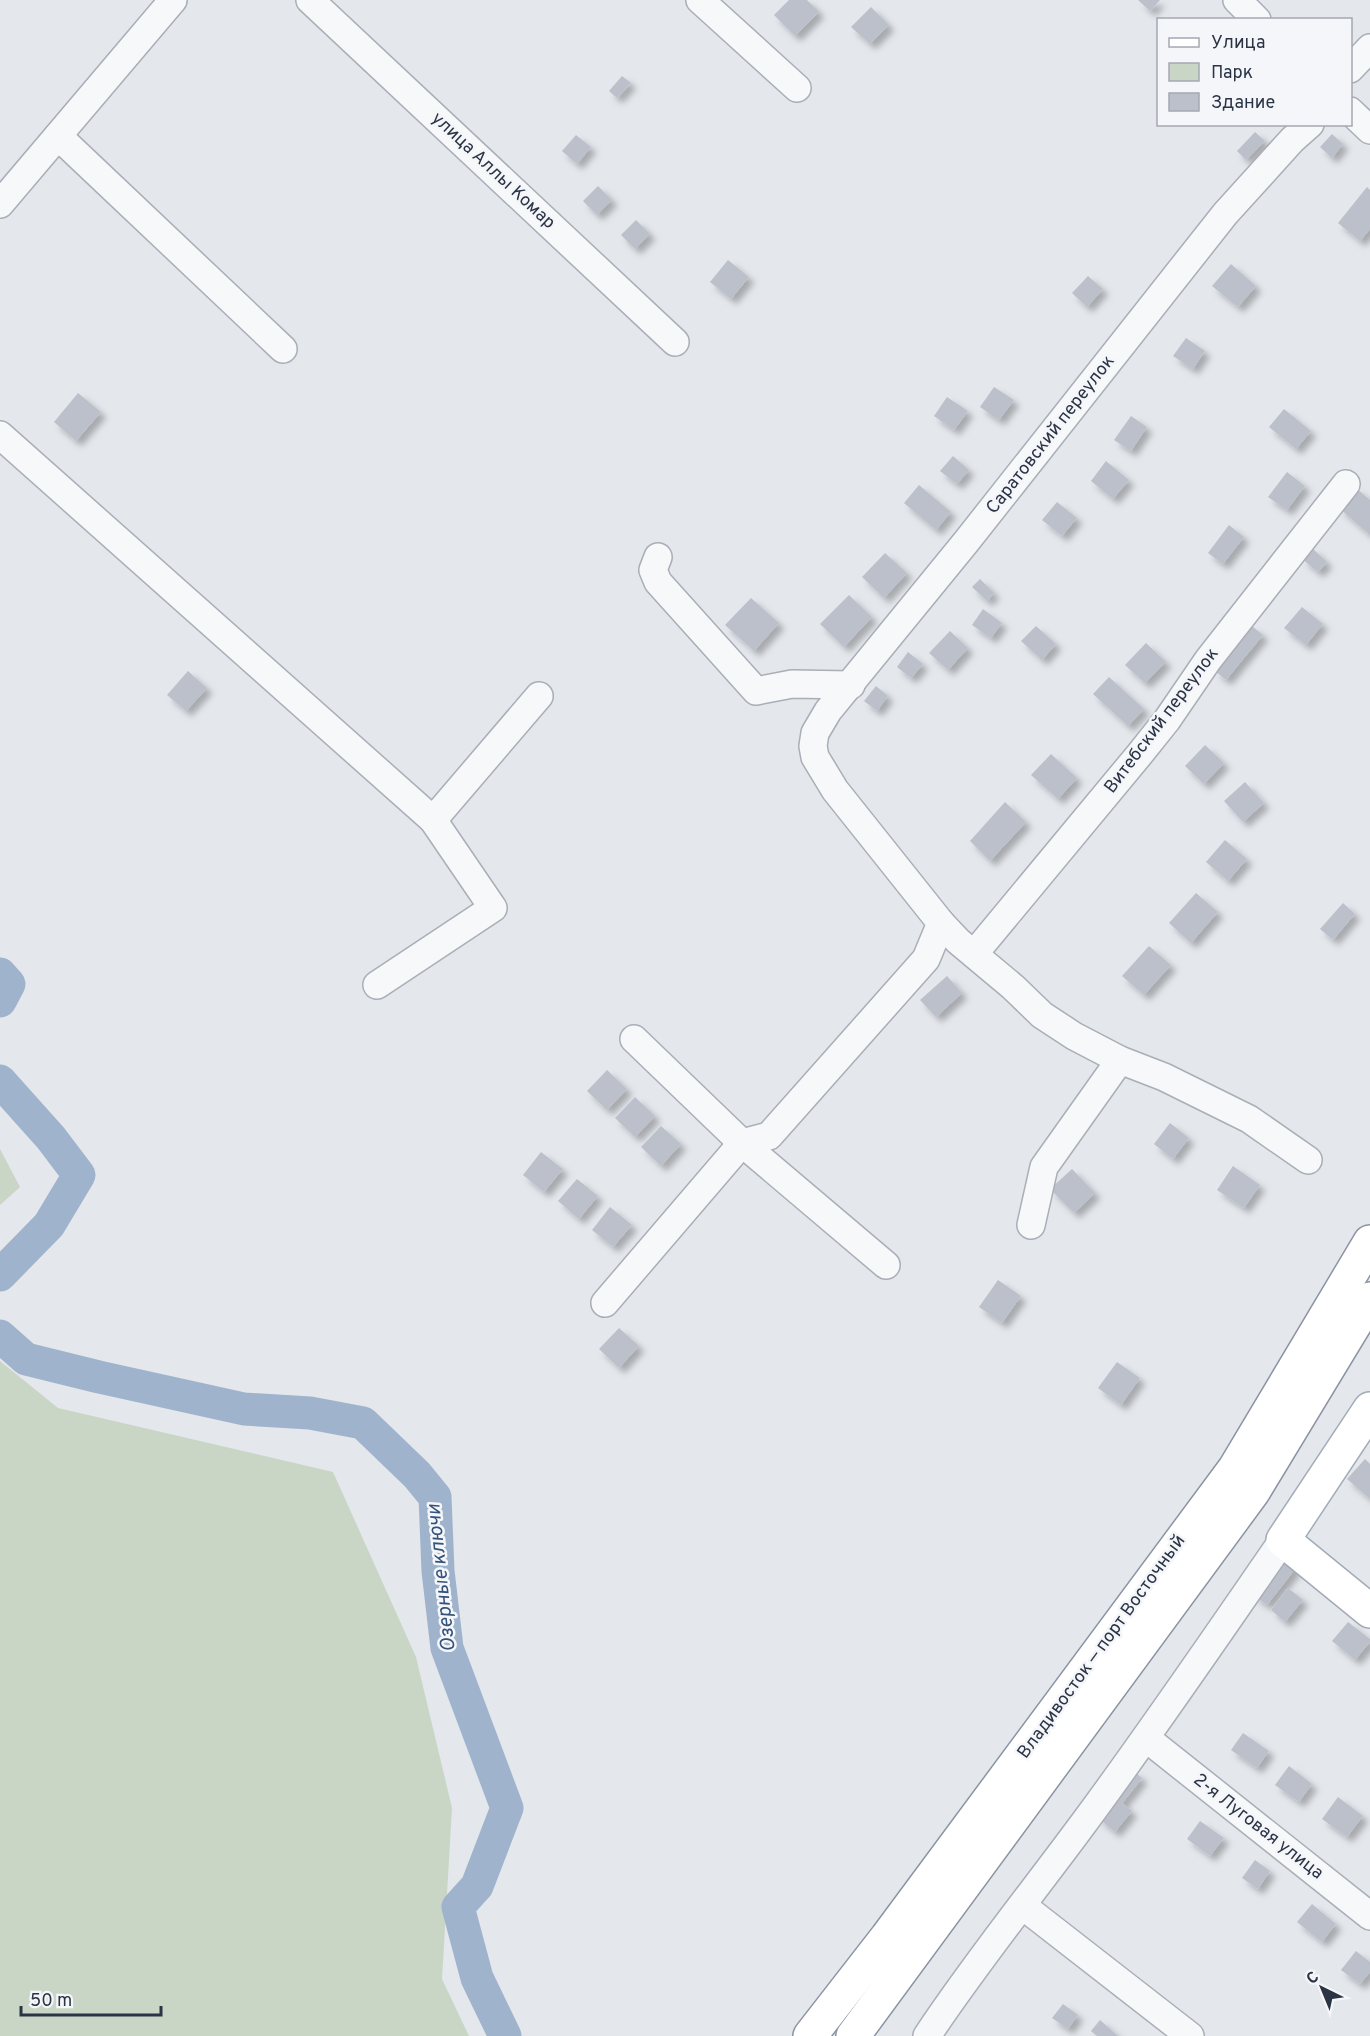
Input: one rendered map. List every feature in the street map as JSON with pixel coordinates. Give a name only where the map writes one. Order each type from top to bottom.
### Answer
[{"type":"main road","name":"Владивосток — порт Восточный","points":[[810,2036],[888,1937],[1235,1468],[1370,1242]]},
{"type":"main road","name":"Владивосток — порт Восточный","points":[[852,2036],[1253,1492],[1370,1299]]},
{"type":"main road","points":[[1370,1409],[1282,1540],[1370,1611]]},
{"type":"street","points":[[0,204],[173,0]]},
{"type":"street","name":"улица Аллы Комар","points":[[310,0],[675,342]]},
{"type":"street","points":[[700,0],[797,88]]},
{"type":"street","points":[[1237,0],[1255,18]]},
{"type":"street","points":[[1352,67],[1370,48]]},
{"type":"street","points":[[1352,113],[1370,130]]},
{"type":"street","name":"Саратовский переулок","points":[[941,923],[835,790],[815,757],[813,746],[820,721],[851,685],[1224,214],[1308,126]]},
{"type":"street","points":[[58,136],[283,349]]},
{"type":"street","points":[[0,435],[433,820],[493,908],[377,985]]},
{"type":"street","name":"Витебский переулок","points":[[974,954],[1167,720],[1208,660],[1346,484]]},
{"type":"street","points":[[658,557],[653,570],[658,582],[756,692],[792,684],[851,685]]},
{"type":"street","points":[[433,820],[539,696]]},
{"type":"street","points":[[605,1304],[742,1143],[769,1136],[926,958],[941,923],[1041,1015],[1074,1036],[1120,1060],[1164,1077],[1249,1119],[1308,1160]]},
{"type":"street","points":[[634,1039],[742,1143],[886,1265]]},
{"type":"street","points":[[1031,1225],[1044,1167],[1120,1060]]},
{"type":"street","points":[[927,2036],[955,1994],[1023,1906],[1146,1738],[1282,1540]]},
{"type":"street","name":"2-я Луговая улица","points":[[1146,1738],[1370,1916]]},
{"type":"street","points":[[1023,1906],[1190,2036]]},
{"type":"green space","points":[[0,1149],[20,1187],[0,1205]]},
{"type":"green space","points":[[0,1361],[58,1408],[333,1472],[416,1657],[452,1808],[442,1979],[469,2036],[0,2036]]},
{"type":"building","points":[[789,0],[807,0],[819,12],[795,36],[774,15]]},
{"type":"building","points":[[1138,0],[1160,0],[1150,11]]},
{"type":"building","points":[[871,7],[889,25],[870,44],[851,27]]},
{"type":"building","points":[[622,76],[631,83],[617,98],[609,91]]},
{"type":"building","points":[[1255,132],[1265,141],[1246,160],[1237,151]]},
{"type":"building","points":[[1332,134],[1343,144],[1332,158],[1320,147]]},
{"type":"building","points":[[576,135],[591,147],[577,164],[562,151]]},
{"type":"building","points":[[598,186],[612,200],[597,215],[583,201]]},
{"type":"building","points":[[1367,187],[1370,190],[1370,229],[1360,241],[1338,223]]},
{"type":"building","points":[[636,220],[650,234],[635,249],[621,235]]},
{"type":"building","points":[[728,260],[749,277],[731,299],[710,282]]},
{"type":"building","points":[[1231,264],[1256,286],[1238,307],[1212,286]]},
{"type":"building","points":[[1088,276],[1103,289],[1087,307],[1072,293]]},
{"type":"building","points":[[1186,338],[1205,351],[1193,369],[1173,356]]},
{"type":"building","points":[[994,387],[1014,400],[999,420],[980,407]]},
{"type":"building","points":[[78,393],[101,412],[76,441],[54,422]]},
{"type":"building","points":[[947,397],[968,411],[954,430],[934,416]]},
{"type":"building","points":[[1284,409],[1311,431],[1296,449],[1269,427]]},
{"type":"building","points":[[1131,416],[1147,427],[1131,451],[1114,440]]},
{"type":"building","points":[[953,456],[969,470],[957,484],[940,471]]},
{"type":"building","points":[[1106,461],[1129,480],[1113,499],[1091,481]]},
{"type":"building","points":[[1287,472],[1305,486],[1287,510],[1268,497]]},
{"type":"building","points":[[919,485],[951,512],[936,530],[904,503]]},
{"type":"building","points":[[1356,488],[1370,500],[1370,535],[1339,508]]},
{"type":"building","points":[[1057,502],[1077,518],[1062,536],[1042,520]]},
{"type":"building","points":[[1229,525],[1244,537],[1223,564],[1208,553]]},
{"type":"building","points":[[1312,548],[1327,562],[1318,572],[1302,559]]},
{"type":"building","points":[[885,553],[907,573],[884,598],[862,577]]},
{"type":"building","points":[[980,579],[994,593],[987,601],[972,587]]},
{"type":"building","points":[[849,595],[872,617],[844,647],[820,624]]},
{"type":"building","points":[[751,598],[779,623],[754,651],[725,625]]},
{"type":"building","points":[[1302,607],[1323,624],[1306,645],[1284,628]]},
{"type":"building","points":[[983,609],[1002,623],[991,638],[972,625]]},
{"type":"building","points":[[1036,626],[1056,644],[1042,660],[1021,641]]},
{"type":"building","points":[[1252,626],[1263,635],[1226,680],[1215,671]]},
{"type":"building","points":[[950,631],[968,648],[948,670],[929,653]]},
{"type":"building","points":[[1146,643],[1166,662],[1145,683],[1125,665]]},
{"type":"building","points":[[908,652],[923,664],[911,678],[897,667]]},
{"type":"building","points":[[188,671],[207,688],[186,711],[167,695]]},
{"type":"building","points":[[1109,677],[1144,709],[1128,726],[1093,694]]},
{"type":"building","points":[[876,686],[888,696],[877,711],[864,701]]},
{"type":"building","points":[[1205,745],[1224,763],[1204,784],[1185,766]]},
{"type":"building","points":[[1051,754],[1077,778],[1058,799],[1031,775]]},
{"type":"building","points":[[1245,782],[1264,803],[1243,822],[1224,801]]},
{"type":"building","points":[[1005,802],[1026,822],[990,861],[970,841]]},
{"type":"building","points":[[1225,840],[1247,859],[1228,881],[1206,862]]},
{"type":"building","points":[[1196,893],[1218,912],[1191,943],[1169,923]]},
{"type":"building","points":[[1343,903],[1355,914],[1333,940],[1320,929]]},
{"type":"building","points":[[1149,946],[1171,965],[1144,995],[1122,976]]},
{"type":"building","points":[[947,976],[962,993],[936,1017],[920,1000]]},
{"type":"building","points":[[607,1070],[627,1089],[607,1110],[587,1091]]},
{"type":"building","points":[[635,1097],[655,1116],[635,1137],[615,1118]]},
{"type":"building","points":[[1170,1123],[1189,1138],[1173,1159],[1154,1144]]},
{"type":"building","points":[[661,1126],[681,1144],[661,1166],[641,1147]]},
{"type":"building","points":[[541,1152],[563,1169],[544,1192],[523,1175]]},
{"type":"building","points":[[1233,1166],[1260,1185],[1244,1208],[1217,1190]]},
{"type":"building","points":[[1072,1169],[1095,1193],[1074,1213],[1050,1189]]},
{"type":"building","points":[[577,1179],[598,1196],[579,1219],[558,1201]]},
{"type":"building","points":[[610,1207],[632,1225],[613,1247],[592,1230]]},
{"type":"building","points":[[998,1280],[1021,1296],[1002,1323],[979,1307]]},
{"type":"building","points":[[619,1328],[639,1346],[619,1368],[599,1349]]},
{"type":"building","points":[[1117,1362],[1140,1378],[1121,1405],[1098,1388]]},
{"type":"building","points":[[1365,1459],[1370,1464],[1370,1499],[1347,1479]]},
{"type":"building","points":[[1283,1557],[1296,1568],[1267,1605],[1253,1595]]},
{"type":"building","points":[[1288,1588],[1303,1600],[1285,1622],[1271,1610]]},
{"type":"building","points":[[1348,1622],[1370,1639],[1355,1660],[1332,1641]]},
{"type":"building","points":[[1243,1733],[1269,1751],[1257,1768],[1231,1750]]},
{"type":"building","points":[[1289,1766],[1312,1784],[1299,1802],[1275,1785]]},
{"type":"building","points":[[1134,1771],[1142,1778],[1122,1803],[1132,1811],[1115,1832],[1097,1817]]},
{"type":"building","points":[[1338,1797],[1363,1816],[1347,1837],[1322,1819]]},
{"type":"building","points":[[1200,1821],[1224,1838],[1210,1856],[1187,1839]]},
{"type":"building","points":[[1255,1860],[1270,1871],[1258,1889],[1242,1878]]},
{"type":"building","points":[[1312,1904],[1336,1924],[1322,1942],[1297,1922]]},
{"type":"building","points":[[1356,1951],[1370,1962],[1370,1972],[1360,1984],[1341,1970]]},
{"type":"building","points":[[1063,2004],[1078,2015],[1068,2029],[1052,2018]]},
{"type":"building","points":[[1100,2020],[1118,2036],[1097,2036],[1091,2031]]},
{"type":"waterway","name":"Озерные ключи","points":[[0,974],[9,984],[0,1001]]},
{"type":"waterway","name":"Озерные ключи","points":[[0,1081],[51,1138],[79,1175],[49,1225],[0,1275]]},
{"type":"waterway","name":"Озерные ключи","points":[[0,1336],[26,1359],[99,1377],[244,1409],[310,1413],[363,1423],[417,1475],[435,1497],[438,1571],[447,1648],[507,1808],[477,1886],[458,1907],[477,1978],[505,2036]]}]
